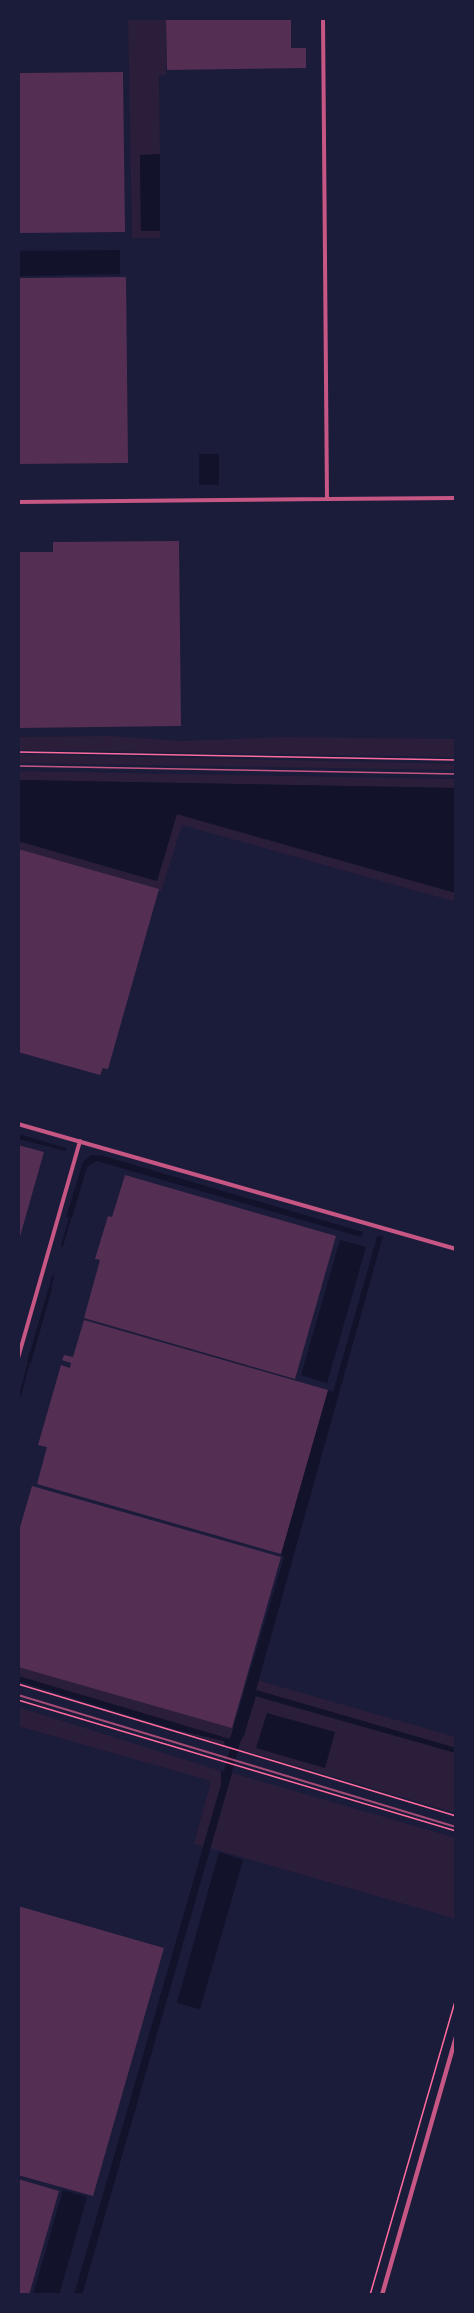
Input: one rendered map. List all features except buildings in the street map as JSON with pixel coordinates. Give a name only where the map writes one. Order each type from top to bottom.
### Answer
[{"type":"street","points":[[323,18],[327,500]]},
{"type":"street","points":[[18,502],[456,498]]},
{"type":"street","points":[[18,1124],[456,1249]]},
{"type":"street","points":[[18,1358],[80,1142]]},
{"type":"street","points":[[382,2295],[456,2037]]},
{"type":"lane","points":[[18,766],[456,774]]},
{"type":"path","points":[[18,752],[456,760]]},
{"type":"path","points":[[18,1684],[456,1816]]},
{"type":"path","points":[[18,1700],[456,1832]]},
{"type":"path","points":[[370,2295],[456,1998]]},
{"type":"shaded area","points":[[128,18],[166,18],[166,75],[159,76],[160,154],[140,156],[141,231],[160,231],[160,238],[132,238]]},
{"type":"shaded area","points":[[160,154],[160,231],[141,231],[140,155]]},
{"type":"shaded area","points":[[120,250],[120,274],[18,276],[18,251]]},
{"type":"shaded area","points":[[199,454],[219,454],[219,485],[199,485]]},
{"type":"shaded area","points":[[110,736],[181,741],[285,737],[456,739],[456,757],[18,750],[18,737]]},
{"type":"shaded area","points":[[18,754],[456,764],[456,770],[18,763]]},
{"type":"shaded area","points":[[18,771],[456,779],[456,788],[18,780]]},
{"type":"shaded area","points":[[18,780],[456,788],[456,893],[177,814],[157,881],[18,841]]},
{"type":"shaded area","points":[[176,814],[456,893],[456,902],[182,825],[161,892],[18,852],[18,841],[157,881]]},
{"type":"shaded area","points":[[18,1134],[66,1148],[66,1151],[18,1139]]},
{"type":"shaded area","points":[[91,1155],[100,1155],[363,1232],[361,1237],[97,1161],[87,1167],[72,1218],[66,1217],[83,1162]]},
{"type":"shaded area","points":[[383,1236],[256,1690],[456,1748],[456,1753],[256,1696],[244,1735],[236,1748],[225,1745],[224,1741],[177,1730],[18,1681],[18,1676],[230,1739],[284,1557],[281,1554],[328,1390],[333,1392],[377,1237]]},
{"type":"shaded area","points":[[340,1240],[366,1247],[327,1383],[301,1375]]},
{"type":"shaded area","points":[[49,1287],[52,1288],[31,1363],[27,1362]]},
{"type":"shaded area","points":[[18,1667],[235,1728],[230,1739],[225,1738],[18,1676]]},
{"type":"shaded area","points":[[257,1680],[456,1737],[456,1748],[256,1690]]},
{"type":"shaded area","points":[[18,1681],[177,1730],[224,1741],[225,1745]]},
{"type":"shaded area","points":[[254,1696],[456,1753],[456,1813],[236,1748],[244,1735]]},
{"type":"shaded area","points":[[18,1707],[221,1771],[221,1785],[203,1846],[194,1844],[211,1781],[18,1726]]},
{"type":"shaded area","points":[[267,1713],[335,1732],[325,1768],[256,1748]]},
{"type":"shaded area","points":[[221,1771],[232,1773],[82,2295],[74,2295],[221,1785]]},
{"type":"shaded area","points":[[232,1773],[456,1838],[456,1919],[210,1848]]},
{"type":"shaded area","points":[[219,1852],[243,1860],[200,2009],[177,2003]]},
{"type":"shaded area","points":[[63,2190],[87,2197],[59,2295],[33,2295]]},
{"type":"waterway","points":[[62,1246],[70,1218]]},
{"type":"waterway","points":[[50,1288],[53,1276]]},
{"type":"waterway","points":[[18,1403],[29,1362]]},
{"type":"waterway","points":[[225,1782],[237,1739]]},
{"type":"railway","points":[[18,1695],[456,1827]]}]
